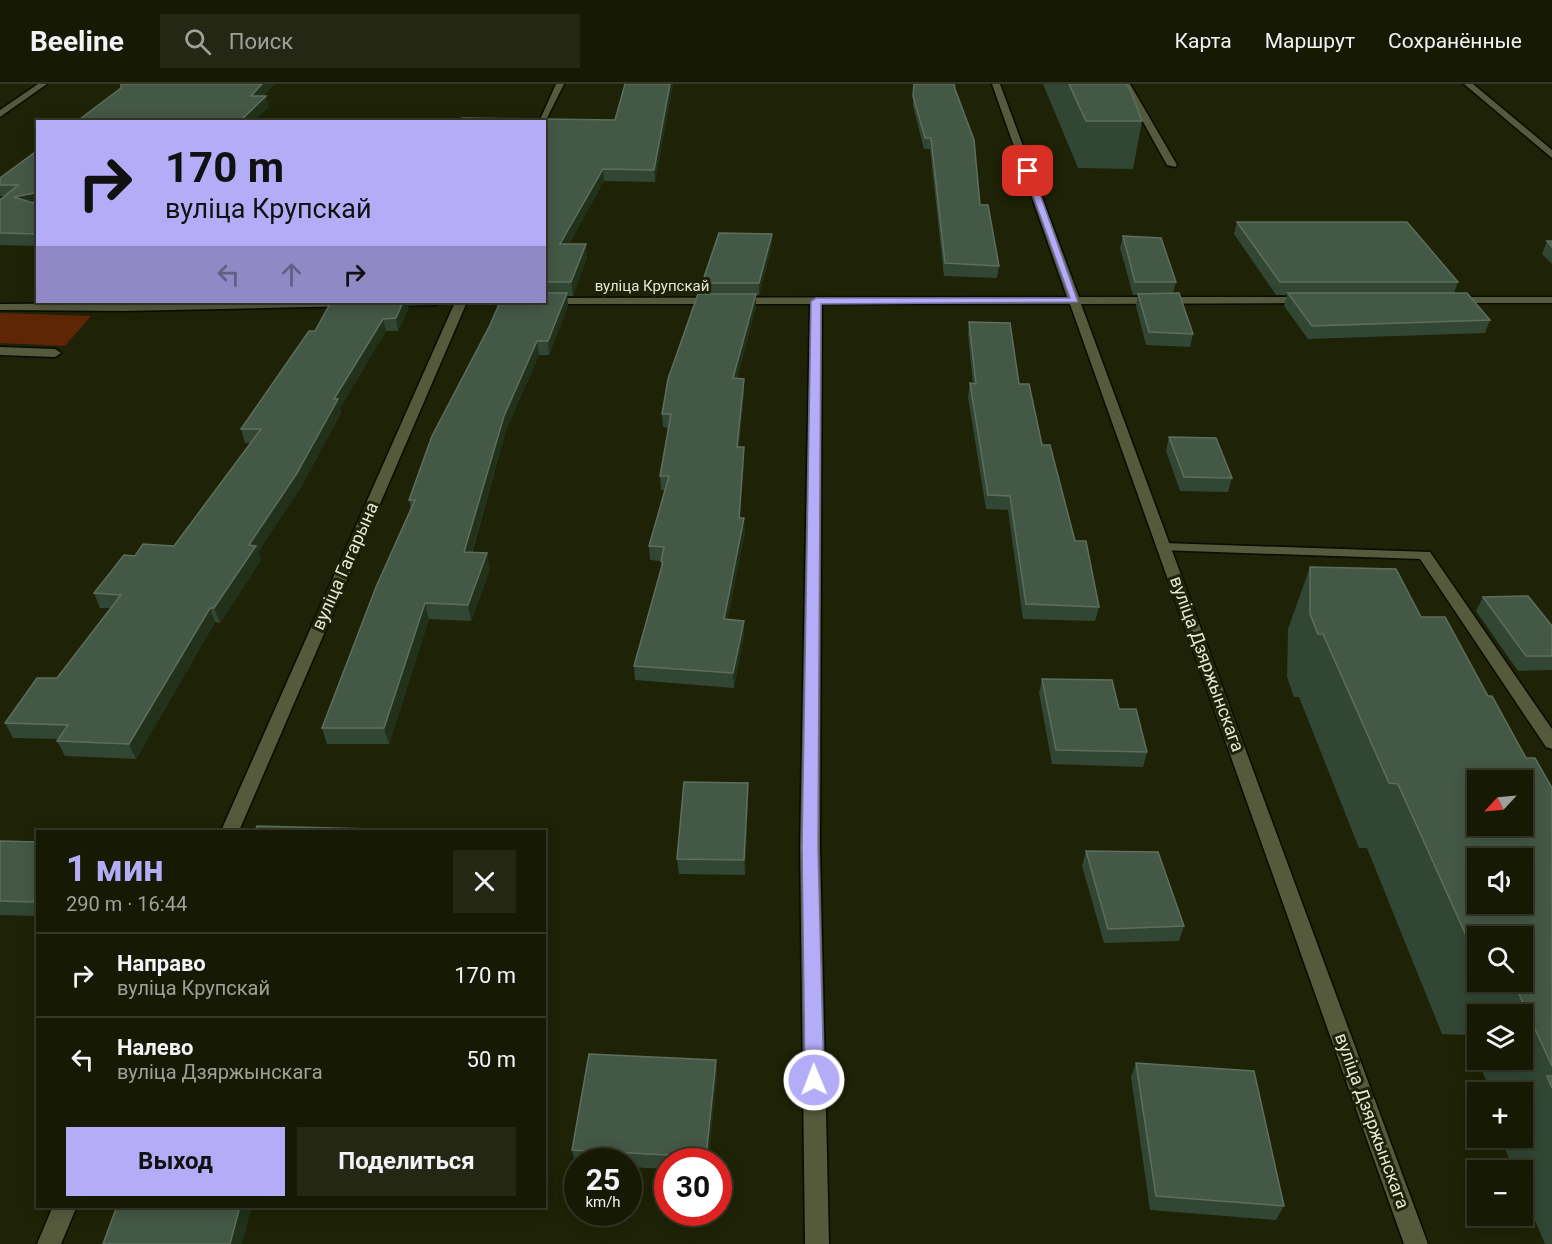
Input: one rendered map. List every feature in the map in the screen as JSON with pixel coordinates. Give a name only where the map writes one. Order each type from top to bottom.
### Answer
[{"type":"street","points":[[0,114],[43,84]]},
{"type":"street","points":[[544,120],[560,84]]},
{"type":"street","name":"вуліца Дзяржынскага","points":[[996,84],[1416,1244]]},
{"type":"street","points":[[1126,84],[1172,165]]},
{"type":"street","points":[[1468,84],[1552,155]]},
{"type":"street","points":[[0,104],[15,104]]},
{"type":"street","name":"вуліца Крупскай","points":[[546,301],[1326,300]]},
{"type":"street","points":[[1433,300],[1552,300]]},
{"type":"street","points":[[816,301],[810,847],[817,1244]]},
{"type":"street","points":[[0,307],[333,303]]},
{"type":"street","name":"вуліца Гагарына","points":[[230,830],[461,303]]},
{"type":"street","points":[[0,351],[55,353]]},
{"type":"street","points":[[1164,547],[1425,555],[1552,743]]},
{"type":"street","points":[[49,1244],[65,1208]]},
{"type":"shaded area","points":[[0,313],[91,316],[65,346],[0,343]]},
{"type":"building","points":[[121,84],[262,84],[251,96],[266,96],[241,120],[79,120],[121,88]]},
{"type":"building","points":[[625,84],[670,84],[654,170],[603,169],[560,244],[586,244],[571,282],[546,282],[546,120],[460,120],[462,118],[615,120]]},
{"type":"building","points":[[914,84],[954,84],[974,140],[980,205],[988,205],[999,266],[945,263],[931,138],[925,138],[913,96]]},
{"type":"building","points":[[1069,84],[1127,84],[1142,121],[1086,121]]},
{"type":"building","points":[[36,151],[36,200],[36,234],[0,233],[0,200],[18,185],[0,185],[0,178]],"holes":[[[35,193],[36,200],[33,203],[14,197]]]},
{"type":"building","points":[[1237,222],[1407,222],[1458,282],[1280,282]]},
{"type":"building","points":[[719,233],[772,234],[759,283],[702,283]]},
{"type":"building","points":[[1123,236],[1161,238],[1176,282],[1135,282]]},
{"type":"building","points":[[546,293],[567,293],[548,341],[537,341],[504,416],[464,552],[487,553],[468,605],[425,603],[384,728],[322,728],[376,587],[415,500],[409,500],[432,436],[500,303],[546,303]]},
{"type":"building","points":[[1179,293],[1193,334],[1149,332],[1138,294]]},
{"type":"building","points":[[1288,293],[1467,293],[1490,320],[1312,326]]},
{"type":"building","points":[[698,294],[756,294],[733,378],[744,379],[737,447],[744,447],[739,518],[744,518],[724,619],[744,621],[733,673],[634,666],[663,562],[661,561],[664,547],[649,546],[669,476],[660,476],[671,414],[662,414],[668,379]]},
{"type":"building","points":[[330,303],[403,303],[396,318],[383,319],[334,399],[338,399],[297,473],[249,545],[256,546],[214,608],[210,608],[129,744],[57,741],[68,725],[5,723],[37,678],[57,678],[121,595],[94,593],[124,555],[135,556],[143,544],[174,546],[261,429],[241,429],[309,331],[315,331]]},
{"type":"building","points":[[969,322],[1010,323],[1019,384],[1029,384],[1042,445],[1050,445],[1075,541],[1086,541],[1099,607],[1026,604],[1010,496],[988,495],[970,383],[976,384]]},
{"type":"building","points":[[1169,437],[1216,438],[1232,478],[1184,477]]},
{"type":"building","points":[[1310,567],[1396,569],[1421,617],[1445,617],[1488,696],[1492,696],[1526,758],[1535,758],[1552,788],[1552,1066],[1533,1025],[1533,1004],[1524,1004],[1518,992],[1533,992],[1533,926],[1467,926],[1467,938],[1398,784],[1389,783],[1323,634],[1318,634],[1310,614]]},
{"type":"building","points":[[1528,596],[1552,626],[1552,656],[1526,656],[1483,597]]},
{"type":"building","points":[[1042,679],[1112,680],[1119,709],[1136,709],[1147,752],[1056,750]]},
{"type":"building","points":[[684,782],[748,783],[744,860],[677,859]]},
{"type":"building","points":[[257,826],[372,829],[372,830],[255,830]]},
{"type":"building","points":[[0,841],[36,842],[36,897],[33,902],[0,901]]},
{"type":"building","points":[[1086,851],[1158,852],[1184,926],[1108,929]]},
{"type":"building","points":[[589,1054],[716,1060],[707,1148],[654,1148],[654,1154],[642,1154],[642,1148],[572,1148]]},
{"type":"building","points":[[1136,1063],[1254,1071],[1284,1206],[1156,1196]]},
{"type":"building","points":[[1547,1076],[1552,1076],[1552,1088]]},
{"type":"building","points":[[116,1208],[239,1208],[230,1244],[103,1244]]},
{"type":"route","points":[[814,1080],[810,847],[816,301],[1075,300],[1028,171]]}]
